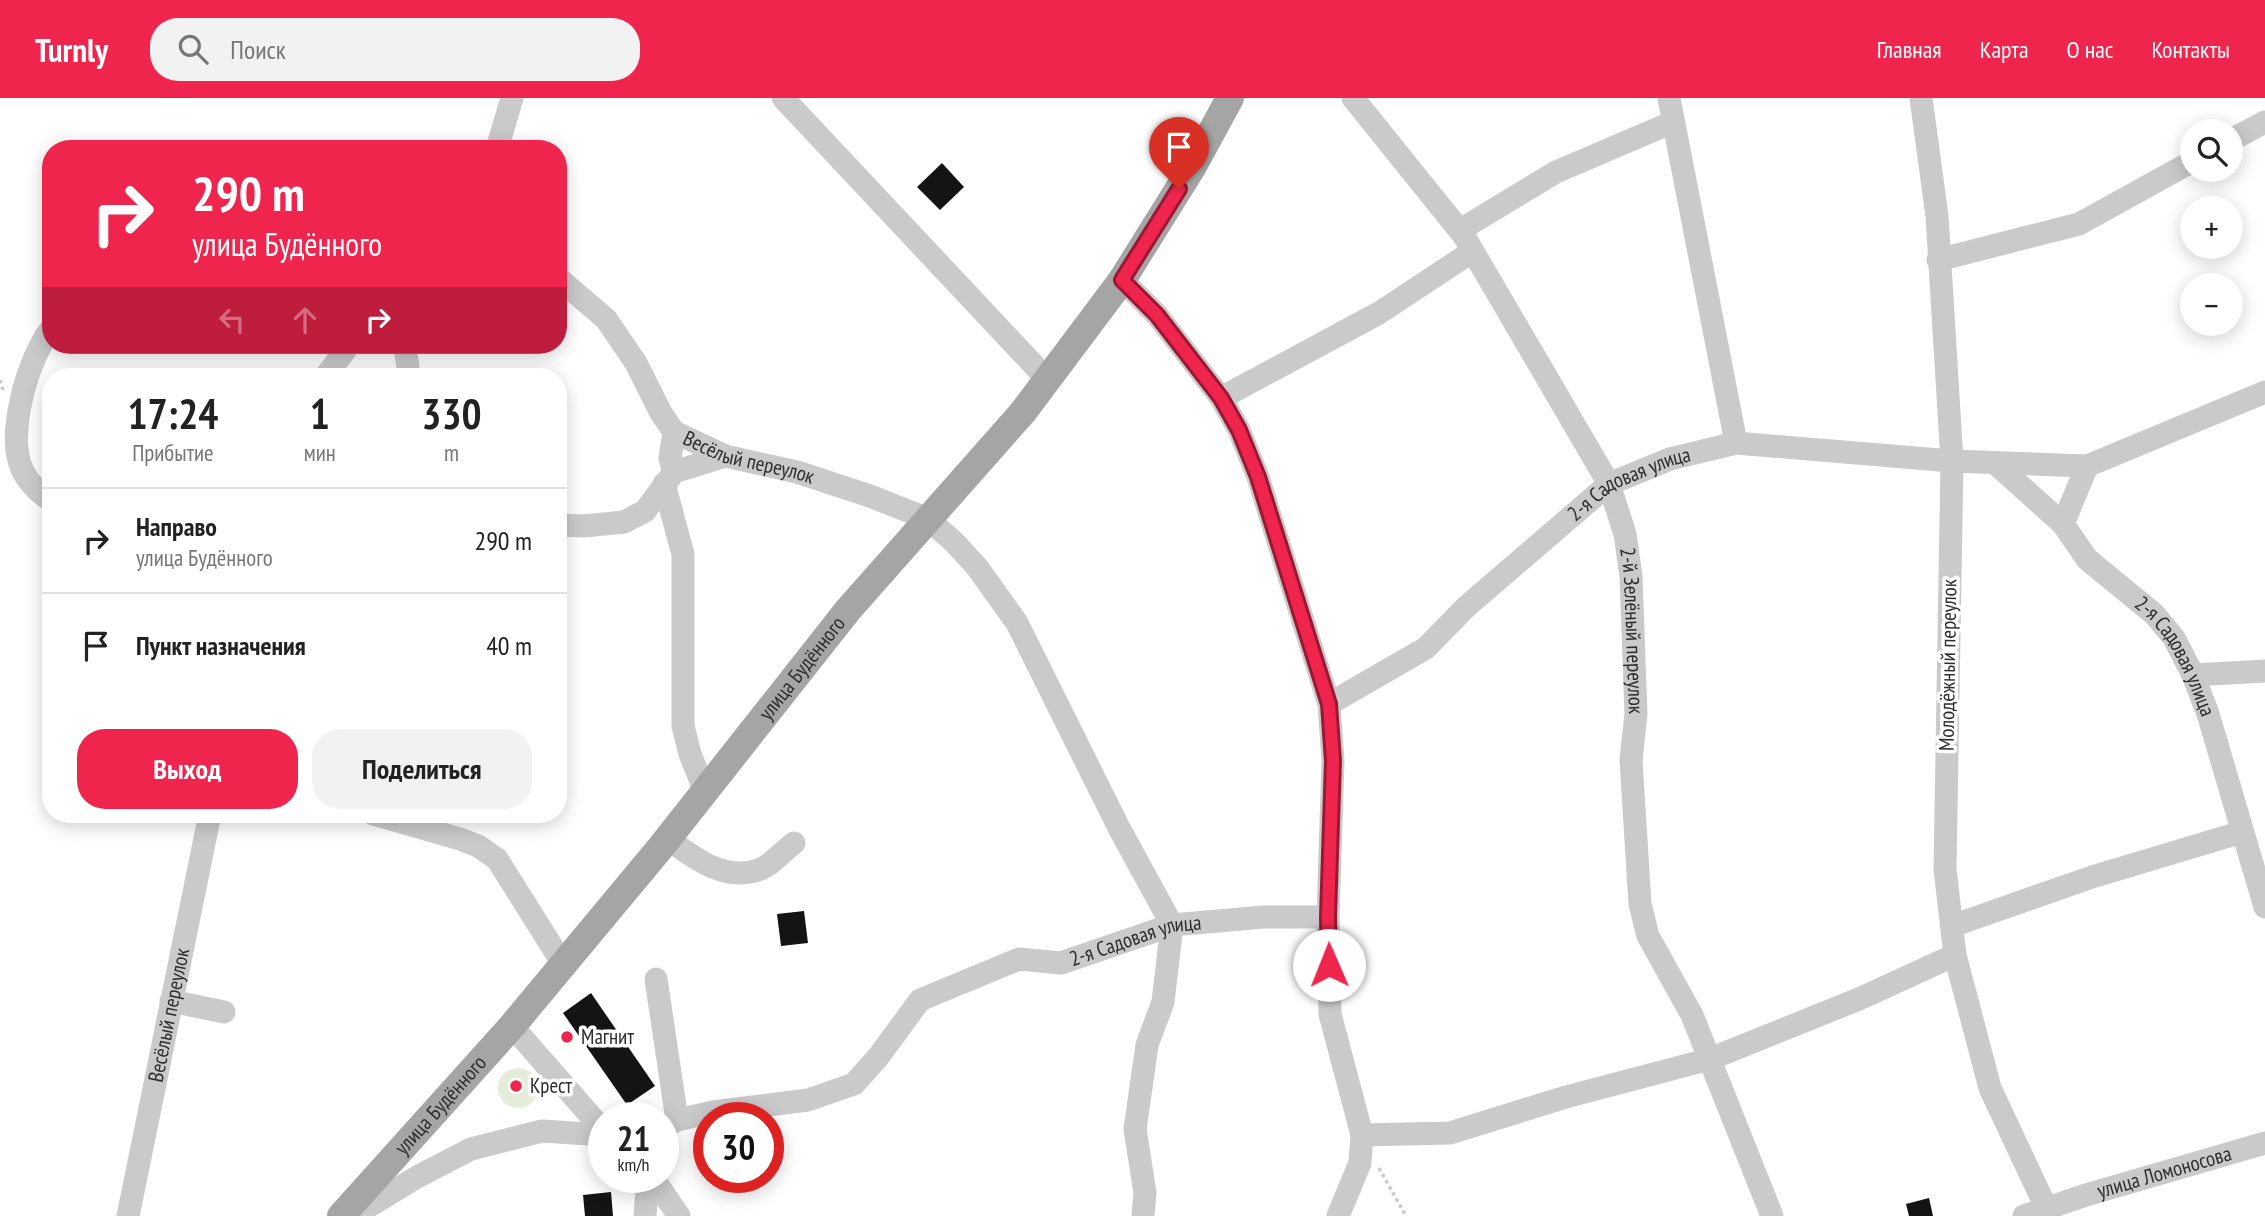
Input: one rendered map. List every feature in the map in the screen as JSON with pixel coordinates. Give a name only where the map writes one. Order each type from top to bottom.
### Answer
[{"type":"main road","name":"улица Будённого","points":[[341,1216],[512,1026],[668,839],[848,610],[1023,412],[1122,280],[1193,166],[1230,98]]},
{"type":"street","points":[[500,140],[512,98]]},
{"type":"street","points":[[783,98],[1046,378]]},
{"type":"street","name":"2-й Зелёный переулок","points":[[1353,98],[1460,230],[1609,484],[1625,534],[1631,576],[1636,714],[1631,760],[1640,904],[1648,936],[1692,1015],[1772,1216]]},
{"type":"street","points":[[1669,98],[1736,443]]},
{"type":"street","name":"Молодёжный переулок","points":[[1921,98],[1937,216],[1952,461],[1945,869],[1955,955],[1990,1088],[2040,1214]]},
{"type":"street","points":[[1460,230],[1556,172],[1674,122]]},
{"type":"street","points":[[2243,134],[2265,122]]},
{"type":"street","points":[[1938,260],[2079,224],[2180,168]]},
{"type":"street","points":[[1221,398],[1378,313],[1473,251]]},
{"type":"street","points":[[1122,280],[1157,315],[1221,398],[1239,430],[1258,477],[1329,704],[1333,761],[1328,917],[1330,1014],[1362,1135],[1360,1163],[1338,1216]]},
{"type":"street","name":"Весёлый переулок","points":[[567,286],[606,319],[636,363],[661,413],[674,432],[725,456],[797,472],[870,496],[928,519],[954,542],[977,567],[1017,623],[1119,828],[1172,925]]},
{"type":"street","points":[[42,342],[27,375],[15,446],[22,469],[33,488],[42,494]]},
{"type":"street","name":"2-я Садовая улица","points":[[1329,704],[1426,648],[1466,607],[1609,484],[1670,459],[1736,443],[1952,461],[2087,466],[2265,392]]},
{"type":"street","points":[[674,432],[669,478],[683,554],[683,726],[690,754],[705,791]]},
{"type":"street","points":[[567,525],[624,522],[645,511],[669,478],[725,456]]},
{"type":"street","name":"2-я Садовая улица","points":[[1995,463],[2063,524],[2087,559],[2154,614],[2174,638],[2193,675],[2208,714],[2265,907]]},
{"type":"street","points":[[2063,524],[2087,466]]},
{"type":"street","points":[[2193,675],[2265,671]]},
{"type":"street","name":"Весёлый переулок","points":[[128,1216],[207,823]]},
{"type":"street","points":[[404,823],[460,839],[478,846],[497,859],[563,964]]},
{"type":"street","points":[[1952,926],[2092,877],[2242,832]]},
{"type":"street","points":[[668,839],[699,862],[730,872],[760,870],[794,843]]},
{"type":"street","name":"2-я Садовая улица","points":[[679,1121],[713,1112],[808,1100],[854,1084],[879,1056],[920,1000],[1019,959],[1061,963],[1172,925],[1264,917],[1328,917]]},
{"type":"street","points":[[1143,1216],[1145,1193],[1136,1129],[1147,1045],[1163,1002],[1172,925]]},
{"type":"street","points":[[1362,1135],[1450,1133],[1566,1097],[1710,1059],[1859,999],[1955,955]]},
{"type":"street","points":[[656,979],[668,1102]]},
{"type":"street","points":[[171,1001],[224,1012]]},
{"type":"street","points":[[512,1026],[588,1114]]},
{"type":"street","points":[[353,1216],[417,1177],[471,1149],[542,1131],[588,1132]]},
{"type":"street","name":"улица Ломоносова","points":[[2040,1214],[2086,1195],[2265,1143]]},
{"type":"street","points":[[645,1216],[648,1193]]},
{"type":"street","points":[[661,1193],[679,1216]]},
{"type":"path","points":[[1362,1135],[1406,1216]]},
{"type":"green space","points":[[518,1068],[526,1069],[532,1074],[537,1080],[537,1096],[532,1102],[526,1107],[518,1108],[510,1107],[504,1102],[499,1096],[498,1088],[499,1080],[504,1074],[510,1069]]},
{"type":"building","points":[[942,163],[964,187],[940,210],[917,187]]},
{"type":"building","points":[[804,911],[808,943],[781,946],[777,914]]},
{"type":"building","points":[[591,993],[655,1086],[631,1102],[625,1102],[563,1013]]},
{"type":"building","points":[[611,1193],[613,1216],[585,1216],[583,1195]]},
{"type":"building","points":[[1929,1198],[1933,1216],[1909,1216],[1906,1204]]},
{"type":"place","name":"Магнит","points":[[567,1037]]},
{"type":"place","name":"Крест","points":[[516,1086]]},
{"type":"route","points":[[1179,189],[1122,280],[1157,315],[1221,398],[1239,430],[1258,477],[1329,704],[1333,761],[1329,965]]}]
